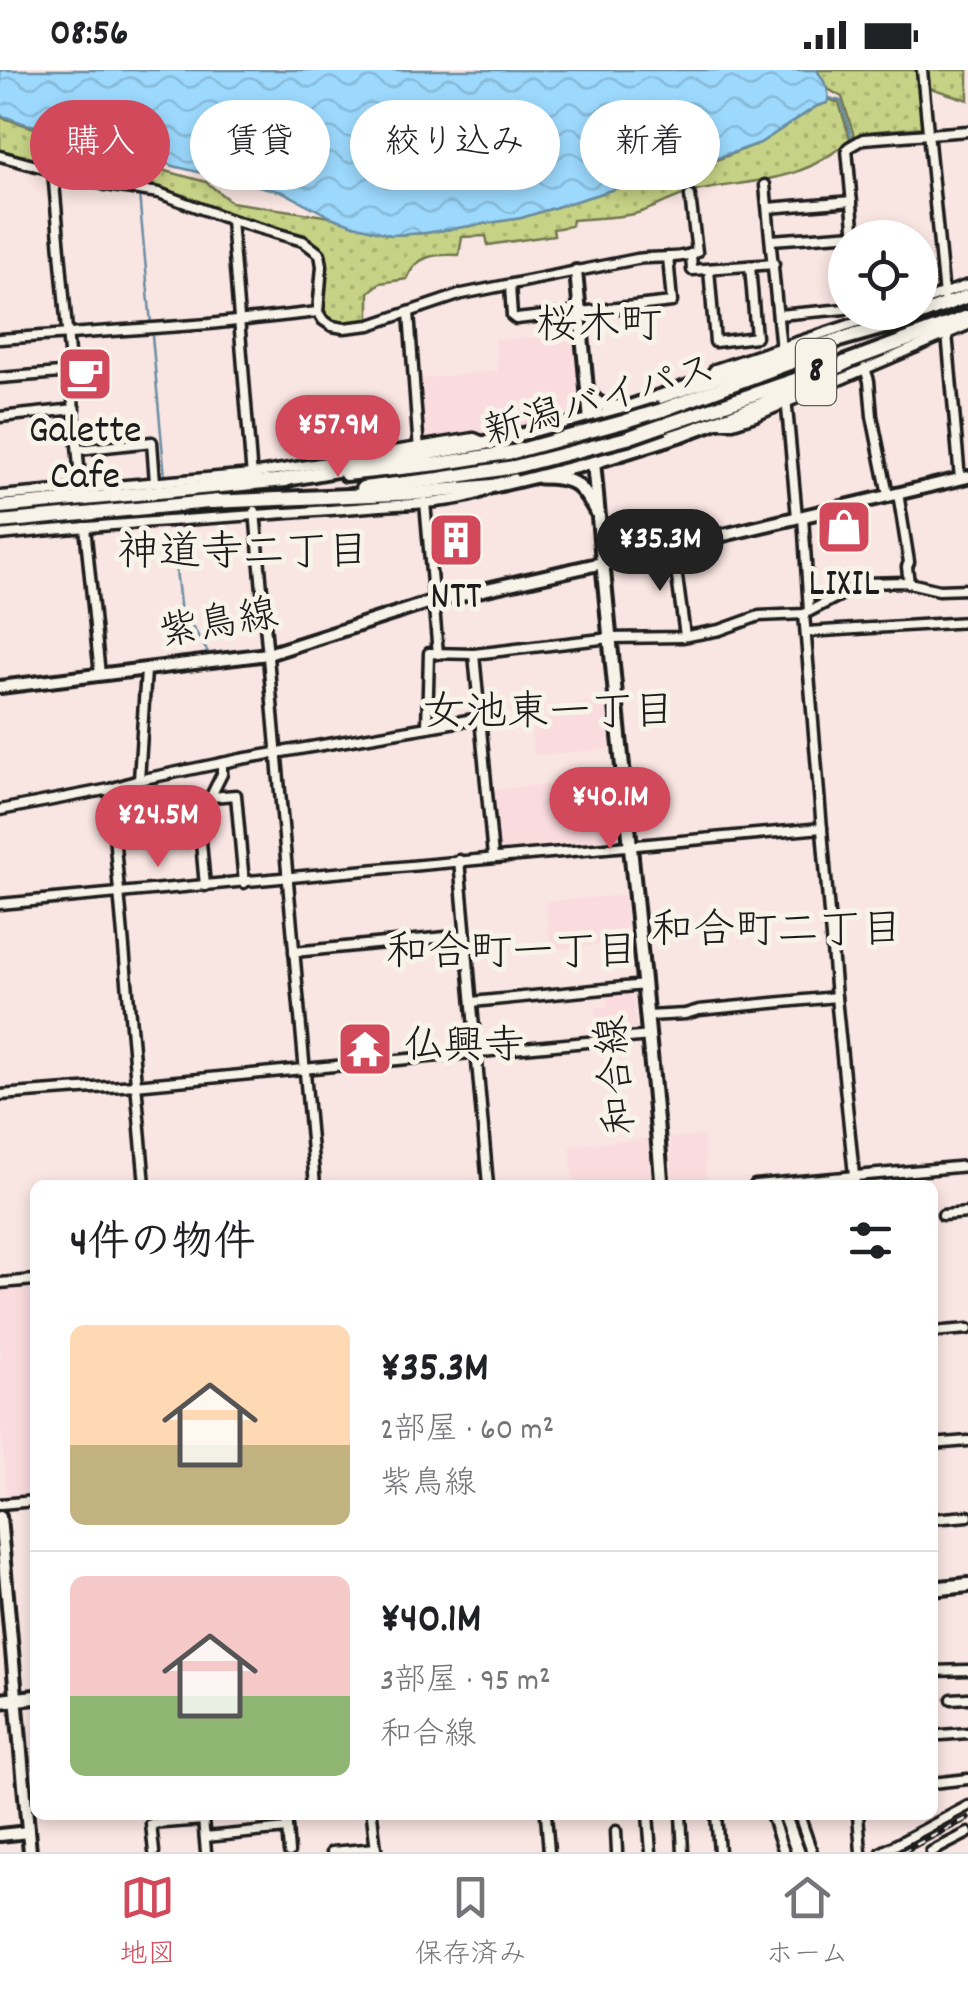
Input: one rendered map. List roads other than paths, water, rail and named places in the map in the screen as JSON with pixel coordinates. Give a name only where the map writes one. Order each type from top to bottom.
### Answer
[{"type":"main road","name":"新潟バイパス","points":[[938,305],[968,296]]},
{"type":"main road","name":"新潟バイパス","points":[[0,522],[518,473],[571,454],[665,432],[968,317]]},
{"type":"main road","points":[[282,480],[590,422],[857,330]]},
{"type":"main road","name":"新潟バイパス","points":[[0,506],[438,464],[513,452],[662,410],[863,330]]},
{"type":"main road","points":[[210,502],[492,486],[518,473],[593,462],[665,432],[711,424],[763,404],[850,361]]},
{"type":"main road","points":[[590,422],[595,438],[606,445],[635,445],[665,432]]},
{"type":"main road","name":"和合線","points":[[590,422],[662,1180]]},
{"type":"main road","points":[[529,434],[571,443],[593,462]]},
{"type":"main road","points":[[518,473],[576,483],[598,515]]},
{"type":"main road","points":[[938,1588],[968,1584]]},
{"type":"main road","points":[[0,1701],[30,1697]]},
{"type":"main road","points":[[786,1820],[798,1852]]},
{"type":"street","points":[[922,70],[944,295]]},
{"type":"street","points":[[854,220],[851,147],[863,139],[968,131]]},
{"type":"street","points":[[0,156],[30,164]]},
{"type":"street","points":[[766,185],[781,349]]},
{"type":"street","points":[[55,190],[81,490]]},
{"type":"street","points":[[141,190],[303,241],[320,254],[318,312],[327,324],[344,328],[370,325],[462,294],[660,255],[697,252],[690,196]]},
{"type":"street","points":[[768,208],[852,201]]},
{"type":"street","points":[[231,220],[252,476]]},
{"type":"street","points":[[771,240],[828,237]]},
{"type":"street","points":[[691,254],[692,270],[774,264]]},
{"type":"street","points":[[510,286],[512,316],[516,319],[672,302],[668,257]]},
{"type":"street","points":[[709,269],[716,342],[756,338],[750,266]]},
{"type":"street","points":[[576,271],[590,422]]},
{"type":"street","points":[[938,297],[968,285]]},
{"type":"street","points":[[778,315],[828,311]]},
{"type":"street","points":[[0,339],[318,312]]},
{"type":"street","points":[[409,312],[419,450]]},
{"type":"street","points":[[711,424],[732,423],[968,326]]},
{"type":"street","points":[[706,380],[715,370],[830,330]]},
{"type":"street","points":[[947,333],[964,478]]},
{"type":"street","points":[[866,368],[872,416],[909,562],[909,583]]},
{"type":"street","points":[[0,378],[72,372]]},
{"type":"street","points":[[586,386],[604,406],[632,406]]},
{"type":"street","points":[[786,399],[800,516],[822,828],[854,1180]]},
{"type":"street","points":[[0,416],[74,410]]},
{"type":"street","points":[[0,496],[252,476],[474,438],[485,444]]},
{"type":"street","points":[[78,450],[152,442],[155,482]]},
{"type":"street","name":"紫鳥線","points":[[0,687],[268,654],[434,601],[964,478]]},
{"type":"street","points":[[0,535],[424,500],[479,494],[492,486]]},
{"type":"street","points":[[424,500],[438,654]]},
{"type":"street","points":[[255,514],[315,1180]]},
{"type":"street","points":[[85,527],[100,676]]},
{"type":"street","points":[[673,548],[685,636]]},
{"type":"street","points":[[428,727],[429,654],[474,654],[610,638],[685,636],[720,630],[760,616],[807,612],[864,583],[968,589]]},
{"type":"street","points":[[807,632],[968,622]]},
{"type":"street","points":[[474,654],[493,857]]},
{"type":"street","points":[[139,780],[146,670]]},
{"type":"street","points":[[0,810],[222,763],[480,718]]},
{"type":"street","points":[[205,886],[199,820],[222,774],[222,763]]},
{"type":"street","points":[[110,789],[144,1180]]},
{"type":"street","points":[[211,797],[236,795],[244,883]]},
{"type":"street","points":[[0,904],[822,828]]},
{"type":"street","points":[[459,860],[488,1180]]},
{"type":"street","points":[[356,934],[357,946]]},
{"type":"street","points":[[294,952],[466,935]]},
{"type":"street","points":[[472,1002],[645,985]]},
{"type":"street","points":[[648,1016],[836,998]]},
{"type":"street","points":[[0,1095],[650,1036]]},
{"type":"street","points":[[862,1180],[968,1166]]},
{"type":"street","points":[[943,1215],[968,1213]]},
{"type":"street","points":[[0,1284],[30,1281]]},
{"type":"street","points":[[938,1332],[968,1329]]},
{"type":"street","points":[[938,1444],[968,1442]]},
{"type":"street","points":[[0,1504],[30,1501]]},
{"type":"street","points":[[938,1518],[968,1516]]},
{"type":"street","points":[[0,1517],[6,1644],[16,1699],[30,1852]]},
{"type":"street","points":[[938,1671],[968,1670]]},
{"type":"street","points":[[952,1699],[968,1698]]},
{"type":"street","points":[[942,1734],[968,1732]]},
{"type":"street","points":[[938,1782],[968,1779]]},
{"type":"street","points":[[882,1852],[968,1806]]},
{"type":"street","points":[[154,1852],[151,1824],[186,1820]]},
{"type":"street","points":[[203,1820],[206,1852]]},
{"type":"street","points":[[286,1820],[290,1852]]},
{"type":"street","points":[[332,1852],[376,1850],[373,1820]]},
{"type":"street","points":[[546,1820],[549,1852]]},
{"type":"street","points":[[648,1820],[651,1852]]},
{"type":"street","points":[[681,1820],[684,1852]]},
{"type":"street","points":[[716,1820],[719,1852]]},
{"type":"street","points":[[773,1820],[784,1852]]},
{"type":"street","points":[[801,1820],[812,1852]]},
{"type":"street","points":[[858,1820],[861,1852]]},
{"type":"street","points":[[204,1837],[287,1829]]},
{"type":"street","points":[[616,1830],[617,1852]]},
{"type":"street","points":[[0,1835],[28,1832]]},
{"type":"street","points":[[931,1852],[968,1833]]},
{"type":"water","points":[[0,70],[817,70],[828,95],[827,103],[760,143],[720,157],[720,100],[580,100],[580,190],[611,190],[521,218],[391,235],[331,217],[275,190],[330,190],[330,100],[190,100],[190,170],[170,165],[170,100],[30,100],[30,125],[0,115]]},
{"type":"waterway","points":[[829,98],[841,101],[852,139],[859,220]]},
{"type":"waterway","points":[[139,194],[165,477]]},
{"type":"waterway","points":[[171,525],[181,614],[209,654]]},
{"type":"railway","points":[[902,1852],[968,1818]]},
{"type":"place","name":"Galette Cafe","points":[[85,374]]},
{"type":"place","name":"LIXIL","points":[[844,527]]},
{"type":"place","name":"NTT","points":[[456,540]]},
{"type":"place","name":"仏興寺","points":[[365,1049]]},
{"type":"district","name":"桜木町","points":[[599,329]]},
{"type":"district","name":"神道寺二丁目","points":[[243,556]]},
{"type":"district","name":"女池東一丁目","points":[[549,716]]},
{"type":"district","name":"和合町二丁目","points":[[777,934]]},
{"type":"district","name":"和合町一丁目","points":[[512,956]]}]
